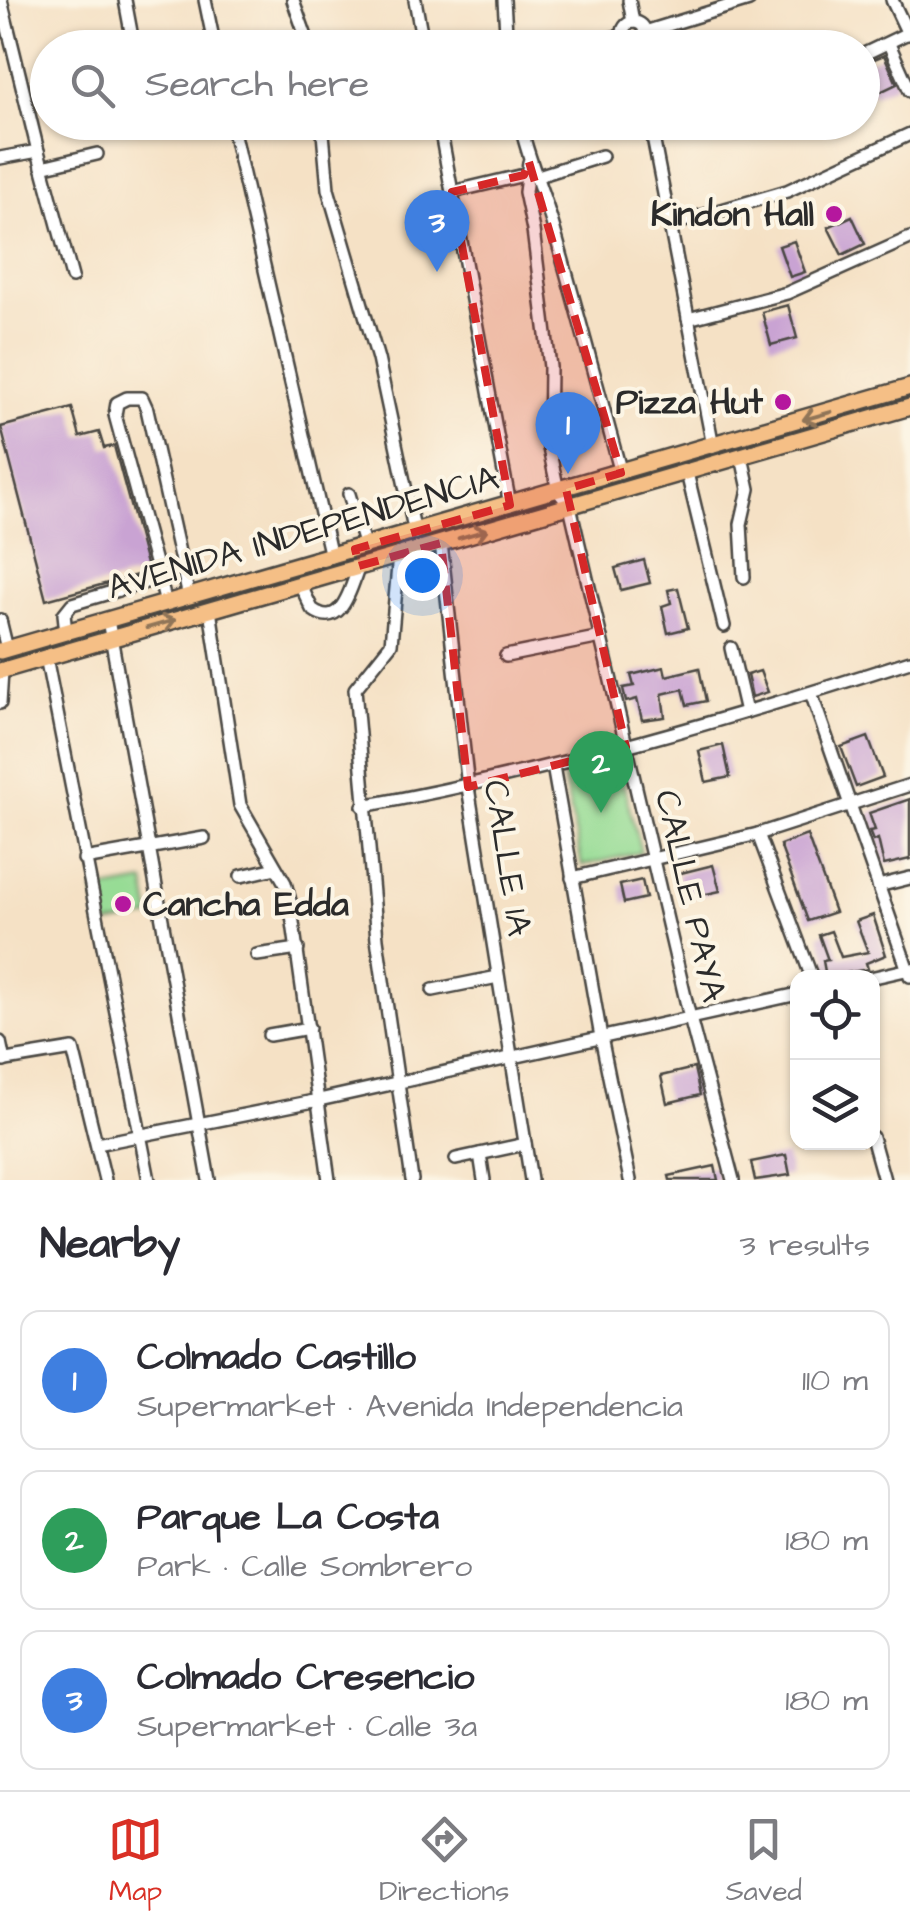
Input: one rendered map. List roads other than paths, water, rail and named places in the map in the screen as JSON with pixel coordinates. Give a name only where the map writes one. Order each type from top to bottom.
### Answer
[{"type":"main road","name":"AVENIDA INDEPENDENCIA","points":[[4,650],[910,387]]},
{"type":"main road","name":"AVENIDA INDEPENDENCIA","points":[[1,671],[910,407]]},
{"type":"main road","points":[[359,566],[360,548]]},
{"type":"main road","points":[[259,577],[263,594]]},
{"type":"street","points":[[2,0],[30,117]]},
{"type":"street","points":[[125,0],[131,30]]},
{"type":"street","points":[[204,0],[211,30]]},
{"type":"street","points":[[293,0],[304,30]]},
{"type":"street","points":[[415,0],[421,30]]},
{"type":"street","points":[[504,0],[506,30]]},
{"type":"street","points":[[629,0],[633,22]]},
{"type":"street","points":[[652,30],[749,0]]},
{"type":"street","points":[[880,48],[909,33],[892,0]]},
{"type":"street","points":[[633,22],[644,30]]},
{"type":"street","points":[[625,30],[633,22]]},
{"type":"street","points":[[889,44],[910,91]]},
{"type":"street","points":[[670,225],[787,191],[910,134]]},
{"type":"street","points":[[35,140],[72,277]]},
{"type":"street","points":[[235,140],[331,557]]},
{"type":"street","points":[[324,140],[328,189],[378,359],[414,532]]},
{"type":"street","points":[[442,140],[510,505]]},
{"type":"street","points":[[524,140],[550,366],[549,448],[558,491],[570,506]]},
{"type":"street","points":[[654,140],[713,446]]},
{"type":"street","points":[[0,158],[38,151]]},
{"type":"street","points":[[42,167],[97,154]]},
{"type":"street","points":[[452,192],[602,156]]},
{"type":"street","points":[[530,176],[544,196],[622,473]]},
{"type":"street","points":[[688,319],[787,293],[910,238]]},
{"type":"street","points":[[166,603],[114,416],[116,403],[137,395],[147,409],[189,597]]},
{"type":"street","points":[[742,457],[748,489],[742,524],[744,577]]},
{"type":"street","points":[[687,473],[724,626]]},
{"type":"street","points":[[349,494],[360,548]]},
{"type":"street","name":"CALLE PAYA","points":[[570,506],[690,1018],[733,1180]]},
{"type":"street","name":"CALLE 1A","points":[[441,544],[468,787],[530,1180]]},
{"type":"street","points":[[399,556],[392,644],[355,689],[377,939],[412,1180]]},
{"type":"street","points":[[300,584],[312,609],[328,616],[338,613],[359,566]]},
{"type":"street","points":[[66,632],[64,614],[72,604],[160,578]]},
{"type":"street","points":[[210,610],[239,802],[288,892],[329,1180]]},
{"type":"street","points":[[0,620],[4,650]]},
{"type":"street","points":[[108,620],[209,1180]]},
{"type":"street","points":[[506,656],[601,637]]},
{"type":"street","points":[[730,648],[746,712]]},
{"type":"street","points":[[46,657],[149,1180]]},
{"type":"street","points":[[363,806],[468,787],[626,747],[910,661]]},
{"type":"street","points":[[0,703],[1,671]]},
{"type":"street","points":[[810,693],[909,971],[880,976]]},
{"type":"street","points":[[553,766],[630,1180]]},
{"type":"street","points":[[572,878],[758,834],[910,785]]},
{"type":"street","points":[[758,834],[809,970]]},
{"type":"street","points":[[84,860],[204,838]]},
{"type":"street","points":[[241,876],[276,868]]},
{"type":"street","points":[[878,886],[910,878]]},
{"type":"street","points":[[257,955],[298,948]]},
{"type":"street","points":[[432,990],[498,977]]},
{"type":"street","points":[[97,1144],[319,1100],[790,996]]},
{"type":"street","points":[[269,1035],[309,1028]]},
{"type":"street","points":[[0,1042],[2,1061],[73,1049],[106,1180]]},
{"type":"street","points":[[456,1159],[524,1144]]},
{"type":"street","points":[[876,1150],[884,1180]]},
{"type":"street","points":[[480,1154],[484,1180]]},
{"type":"place","name":"Kindon Hall","points":[[834,214]]},
{"type":"place","name":"Colmado Cresencio","points":[[437,272]]},
{"type":"place","name":"Pizza Hut","points":[[783,402]]},
{"type":"place","name":"Colmado Castillo","points":[[568,474]]},
{"type":"place","name":"Parque La Costa","points":[[601,813]]},
{"type":"place","name":"Cancha Edda","points":[[123,904]]}]
